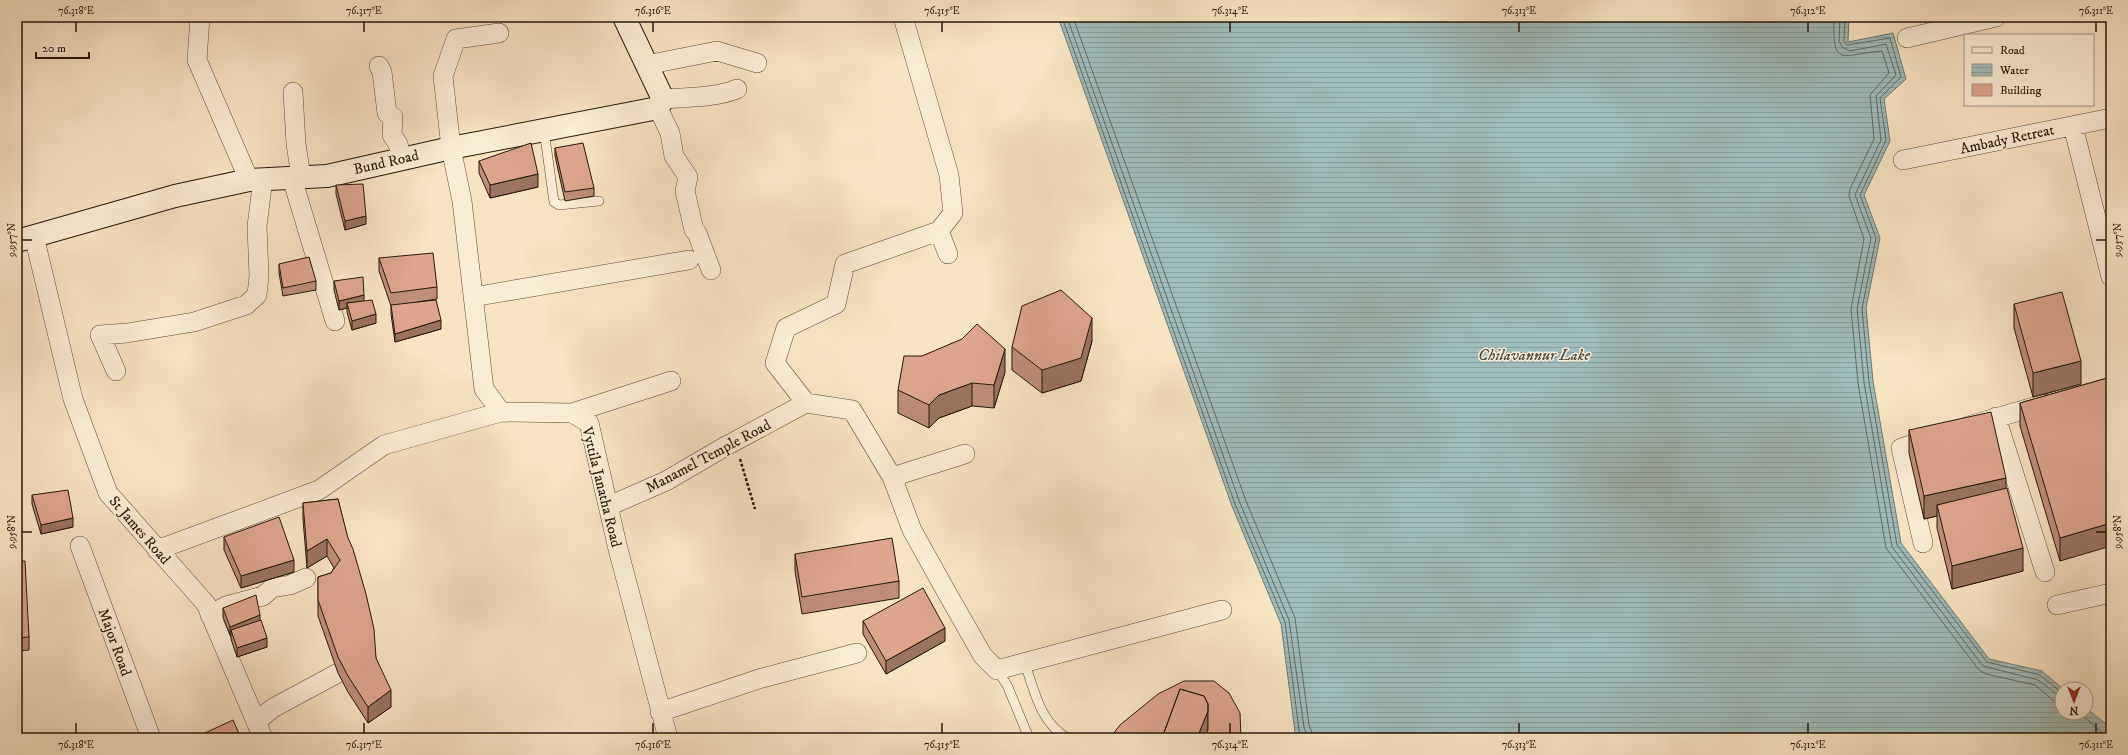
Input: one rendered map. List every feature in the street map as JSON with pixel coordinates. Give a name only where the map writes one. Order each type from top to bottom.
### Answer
[{"type":"street","points":[[116,371],[100,335],[127,333],[194,322],[246,305],[257,296],[259,276],[256,180],[197,60],[200,17]]},
{"type":"street","points":[[624,17],[646,65],[670,133],[674,156],[688,177],[685,191],[694,230],[711,270]]},
{"type":"street","points":[[902,17],[949,175],[954,213],[939,231],[845,264],[836,304],[786,328],[774,363],[806,403],[852,410],[892,478],[912,530],[983,656],[997,670],[1025,664],[1222,610]]},
{"type":"street","points":[[1907,38],[1996,17]]},
{"type":"street","points":[[499,33],[456,39],[443,76],[451,148],[462,201],[484,389],[501,412]]},
{"type":"street","points":[[646,65],[717,51],[757,63]]},
{"type":"street","points":[[379,66],[382,72],[387,113],[393,117],[392,135],[398,144],[402,159]]},
{"type":"street","points":[[660,104],[728,93],[737,89]]},
{"type":"street","points":[[293,92],[296,177],[335,320]]},
{"type":"street","name":"Bund Road","points":[[25,239],[175,196],[256,180],[327,176],[660,104]]},
{"type":"street","name":"Ambady Retreat","points":[[1903,160],[2111,118]]},
{"type":"street","points":[[2073,126],[2111,277]]},
{"type":"street","points":[[939,231],[948,254]]},
{"type":"street","name":"St James Road","points":[[25,239],[73,399],[108,494],[206,604],[260,730]]},
{"type":"street","points":[[473,297],[689,260]]},
{"type":"street","points":[[572,412],[671,380]]},
{"type":"street","points":[[1923,543],[1901,448],[1996,418],[2065,399]]},
{"type":"street","name":"Manamel Temple Road","points":[[608,506],[666,481],[734,441],[806,403]]},
{"type":"street","name":"Vyttila Janatha Road","points":[[157,550],[319,490],[384,445],[501,412],[572,412],[590,423],[608,506],[660,712],[668,738]]},
{"type":"street","points":[[1996,418],[2045,572]]},
{"type":"street","points":[[892,478],[965,454]]},
{"type":"street","name":"Major Road","points":[[80,546],[151,738]]},
{"type":"street","points":[[210,616],[232,604],[263,596],[272,588],[290,586],[306,578]]},
{"type":"street","points":[[2057,605],[2111,593]]},
{"type":"street","points":[[660,712],[762,678],[857,653]]},
{"type":"street","points":[[260,730],[272,708],[338,673]]},
{"type":"lane","points":[[544,130],[554,202],[559,205],[599,201]]},
{"type":"lane","points":[[1025,664],[1044,716],[1050,725],[1067,738]]},
{"type":"lane","points":[[997,670],[1007,685],[1029,738]]},
{"type":"path","points":[[734,441],[755,509]]},
{"type":"water","name":"Chilavannur Lake","points":[[1058,17],[1849,17],[1848,42],[1893,33],[1906,79],[1884,99],[1890,141],[1864,195],[1880,238],[1866,308],[1873,381],[1901,543],[1989,659],[2042,671],[2054,681],[2054,721],[2094,721],[2094,714],[2111,728],[2111,738],[1301,738],[1295,732],[1281,624],[1232,506]]},
{"type":"building","points":[[531,143],[538,174],[490,185],[479,161]]},
{"type":"building","points":[[583,143],[594,188],[565,192],[555,148]]},
{"type":"building","points":[[363,184],[366,216],[345,221],[336,185]]},
{"type":"building","points":[[433,253],[437,287],[391,293],[379,258]]},
{"type":"building","points":[[309,257],[316,281],[283,288],[279,264]]},
{"type":"building","points":[[363,277],[364,295],[339,301],[334,281]]},
{"type":"building","points":[[1061,290],[1092,318],[1081,358],[1042,370],[1012,347],[1022,306]]},
{"type":"building","points":[[2062,292],[2081,361],[2033,373],[2014,304]]},
{"type":"building","points":[[372,300],[376,314],[352,321],[347,303]]},
{"type":"building","points":[[436,300],[441,320],[395,334],[391,305]]},
{"type":"building","points":[[977,324],[1005,349],[994,385],[972,383],[939,395],[929,405],[898,390],[904,356],[922,356],[962,339]]},
{"type":"building","points":[[2111,377],[2111,523],[2060,538],[2020,403]]},
{"type":"building","points":[[1991,412],[2006,478],[1924,496],[1909,430]]},
{"type":"building","points":[[2007,488],[2023,548],[1952,566],[1937,505]]},
{"type":"building","points":[[68,490],[73,518],[41,525],[32,495]]},
{"type":"building","points":[[338,499],[348,538],[353,549],[366,594],[374,629],[376,658],[391,690],[368,707],[348,676],[338,657],[318,600],[318,577],[331,573],[340,560],[327,539],[307,551],[303,503]]},
{"type":"building","points":[[279,517],[294,560],[241,576],[224,537]]},
{"type":"building","points":[[892,538],[899,581],[802,597],[795,554]]},
{"type":"building","points":[[17,561],[25,561],[29,637],[17,638]]},
{"type":"building","points":[[923,588],[945,628],[886,661],[863,621]]},
{"type":"building","points":[[256,595],[260,615],[230,627],[223,608]]},
{"type":"building","points":[[261,620],[267,638],[237,648],[231,630]]},
{"type":"building","points":[[1184,681],[1214,681],[1229,693],[1240,713],[1241,738],[1204,738],[1208,730],[1208,704],[1204,696],[1180,689],[1162,738],[1142,738],[1137,736],[1136,738],[1110,738],[1120,725],[1158,694]]},
{"type":"building","points":[[1180,689],[1204,696],[1208,704],[1208,711],[1197,738],[1162,738]]},
{"type":"building","points":[[233,720],[241,738],[194,738]]}]
